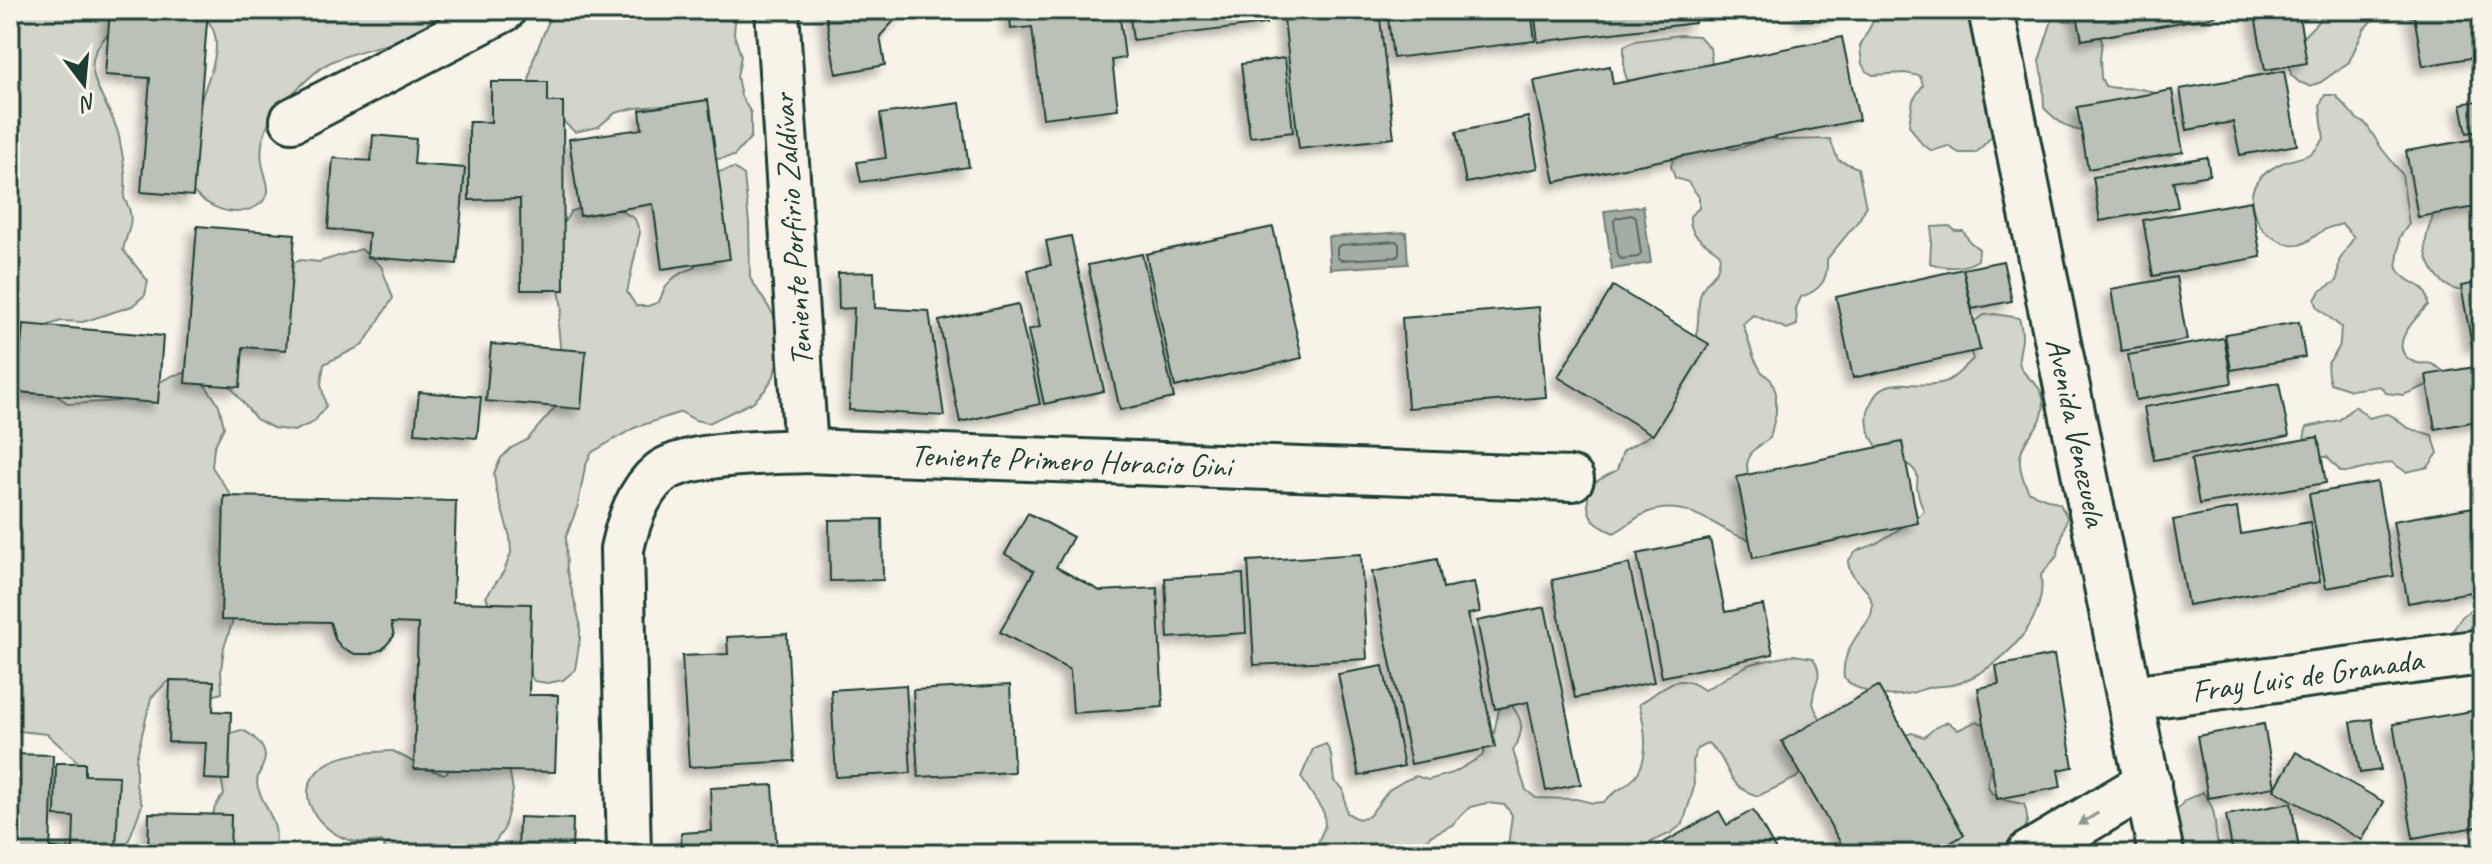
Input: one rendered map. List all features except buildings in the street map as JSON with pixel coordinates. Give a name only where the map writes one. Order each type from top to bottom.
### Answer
[{"type":"main road","name":"Avenida Venezuela","points":[[1991,10],[2161,854]]},
{"type":"main road","name":"Fray Luis de Granada","points":[[2131,698],[2482,652]]},
{"type":"main road","points":[[2029,854],[2148,783]]},
{"type":"street","points":[[292,120],[504,10]]},
{"type":"street","name":"Teniente Porfirio Zaldívar","points":[[777,10],[806,451]]},
{"type":"street","name":"Teniente Primero Horacio Gini","points":[[629,854],[622,549],[628,520],[646,489],[661,472],[686,460],[806,451],[1572,479]]},
{"type":"shaded area","points":[[19,10],[141,10],[104,38],[96,51],[93,72],[116,127],[123,160],[124,198],[131,218],[123,250],[148,281],[145,295],[132,306],[83,322],[61,321],[46,326],[53,393],[69,404],[119,401],[174,375],[195,371],[219,405],[224,427],[214,447],[212,467],[239,507],[237,609],[224,647],[222,693],[206,698],[178,682],[167,682],[151,698],[136,759],[136,785],[142,805],[126,848],[116,854],[77,761],[47,734],[10,730],[10,65],[15,56],[10,32]]},
{"type":"shaded area","points":[[197,10],[432,10],[431,21],[420,35],[331,62],[286,100],[273,115],[262,142],[262,162],[268,185],[264,200],[248,210],[230,212],[205,202],[191,190],[197,118],[216,44],[208,21]]},
{"type":"shaded area","points":[[550,10],[736,10],[734,34],[741,56],[737,77],[741,96],[751,113],[751,137],[734,156],[712,160],[685,108],[662,106],[615,113],[598,127],[575,132],[529,82]]},
{"type":"shaded area","points":[[1879,10],[1982,10],[1998,130],[1976,153],[1959,153],[1948,146],[1932,151],[1922,144],[1909,125],[1913,100],[1923,85],[1920,76],[1905,73],[1873,75],[1866,71],[1860,46]]},
{"type":"shaded area","points":[[2061,10],[2080,10],[2094,25],[2102,41],[2101,78],[2105,86],[2146,90],[2152,92],[2152,101],[2087,131],[2069,127],[2044,108],[2039,61],[2054,14]]},
{"type":"shaded area","points":[[2327,10],[2428,10],[2423,16],[2411,17],[2389,11],[2378,13],[2364,29],[2349,62],[2310,86],[2291,75],[2290,55]]},
{"type":"shaded area","points":[[1680,35],[1699,36],[1710,48],[1712,65],[1635,82],[1627,80],[1624,46],[1634,41]]},
{"type":"shaded area","points":[[2325,95],[2335,95],[2357,119],[2366,124],[2402,174],[2409,224],[2399,238],[2398,267],[2407,280],[2425,291],[2428,305],[2405,333],[2402,349],[2405,356],[2414,362],[2432,364],[2443,371],[2438,381],[2403,395],[2386,393],[2380,386],[2351,390],[2330,383],[2328,364],[2339,347],[2341,327],[2318,308],[2315,300],[2320,291],[2337,281],[2339,261],[2354,237],[2342,224],[2326,229],[2299,245],[2287,244],[2263,230],[2252,206],[2253,189],[2263,175],[2282,163],[2312,153],[2324,139],[2320,105]]},
{"type":"shaded area","points":[[1767,137],[1779,140],[1830,139],[1838,160],[1858,168],[1866,207],[1827,259],[1822,283],[1801,297],[1796,308],[1797,325],[1787,329],[1753,315],[1743,324],[1754,358],[1761,371],[1771,380],[1776,393],[1776,413],[1770,438],[1751,452],[1747,464],[1753,541],[1690,512],[1669,508],[1646,513],[1614,533],[1599,525],[1590,515],[1590,485],[1617,470],[1623,451],[1652,434],[1695,338],[1701,293],[1719,262],[1720,254],[1692,229],[1690,216],[1699,208],[1699,197],[1688,182],[1675,178],[1671,166],[1674,156],[1718,144],[1732,149],[1743,147]]},
{"type":"shaded area","points":[[734,168],[744,175],[750,278],[778,322],[782,337],[774,376],[753,402],[709,423],[681,412],[634,428],[591,453],[566,537],[567,571],[580,623],[575,670],[563,680],[548,683],[534,681],[526,661],[531,640],[523,622],[492,610],[486,597],[504,571],[511,553],[494,473],[501,458],[511,448],[527,440],[558,404],[561,356],[558,324],[562,309],[553,252],[560,229],[571,211],[586,207],[620,210],[635,219],[640,232],[627,292],[636,306],[648,306],[659,302],[676,276],[694,268],[702,251],[718,172]]},
{"type":"shaded area","points":[[2482,172],[2482,288],[2457,290],[2443,283],[2429,263],[2427,234],[2439,197]]},
{"type":"shaded area","points":[[1950,226],[1955,231],[1963,231],[1979,249],[1978,260],[1955,267],[1930,263],[1932,227]]},
{"type":"shaded area","points":[[361,249],[381,266],[393,298],[363,345],[324,364],[321,384],[326,406],[314,422],[294,431],[273,428],[256,419],[230,386],[228,367],[282,268],[300,260],[319,262]]},
{"type":"shaded area","points":[[1984,315],[2019,318],[2022,337],[2020,364],[2040,389],[2043,398],[2040,421],[2023,448],[2020,459],[2029,492],[2060,504],[2067,517],[2057,556],[2041,575],[2041,593],[2029,625],[2007,653],[1992,664],[1954,685],[1899,695],[1865,691],[1844,678],[1848,652],[1870,618],[1872,609],[1871,598],[1853,575],[1848,562],[1859,550],[1875,544],[1924,511],[1915,471],[1887,455],[1874,442],[1869,430],[1868,412],[1873,398],[1889,385],[1933,384],[1952,378],[1973,359],[1969,348],[1972,323]]},
{"type":"shaded area","points":[[2355,406],[2369,418],[2390,414],[2408,428],[2432,435],[2438,453],[2428,467],[2406,472],[2391,462],[2341,472],[2327,457],[2317,457],[2310,450],[2305,432],[2307,427],[2339,420]]},
{"type":"shaded area","points":[[2482,605],[2482,644],[2455,639],[2453,631],[2461,618]]},
{"type":"shaded area","points":[[1794,655],[1813,658],[1817,665],[1813,704],[1824,727],[1828,749],[1796,778],[1758,796],[1747,792],[1733,780],[1716,750],[1708,743],[1697,749],[1693,760],[1694,787],[1683,824],[1649,843],[1642,854],[1596,854],[1585,846],[1569,847],[1558,854],[1507,854],[1512,815],[1505,805],[1487,803],[1470,807],[1452,825],[1430,836],[1421,854],[1313,854],[1325,826],[1324,813],[1301,777],[1313,749],[1326,744],[1331,754],[1334,781],[1343,789],[1347,813],[1358,819],[1369,816],[1389,790],[1404,781],[1416,776],[1428,780],[1453,773],[1482,756],[1487,741],[1494,733],[1499,709],[1510,703],[1520,721],[1521,732],[1513,751],[1526,790],[1536,798],[1604,802],[1631,781],[1643,762],[1645,732],[1639,704],[1677,681],[1694,684],[1704,690],[1750,664]]},
{"type":"shaded area","points":[[1977,721],[1992,728],[2002,746],[1991,769],[1988,786],[1998,797],[2024,804],[2027,825],[2008,854],[1943,854],[1939,829],[1897,737],[1912,733],[1924,737],[1948,722],[1958,730]]},
{"type":"shaded area","points":[[241,730],[263,748],[265,757],[257,784],[275,828],[275,845],[271,854],[211,854],[213,815],[224,795],[216,769],[228,734]]},
{"type":"shaded area","points":[[393,751],[426,769],[444,774],[458,765],[497,758],[510,773],[513,791],[504,829],[492,846],[492,854],[387,854],[382,841],[350,841],[319,820],[309,802],[308,792],[317,772],[342,757]]},
{"type":"shaded area","points":[[2203,792],[2212,808],[2221,854],[2187,854],[2173,815],[2185,800]]},
{"type":"water","points":[[1643,206],[1651,263],[1612,269],[1604,211]]},
{"type":"water","points":[[1406,232],[1408,264],[1330,269],[1328,237]]}]
